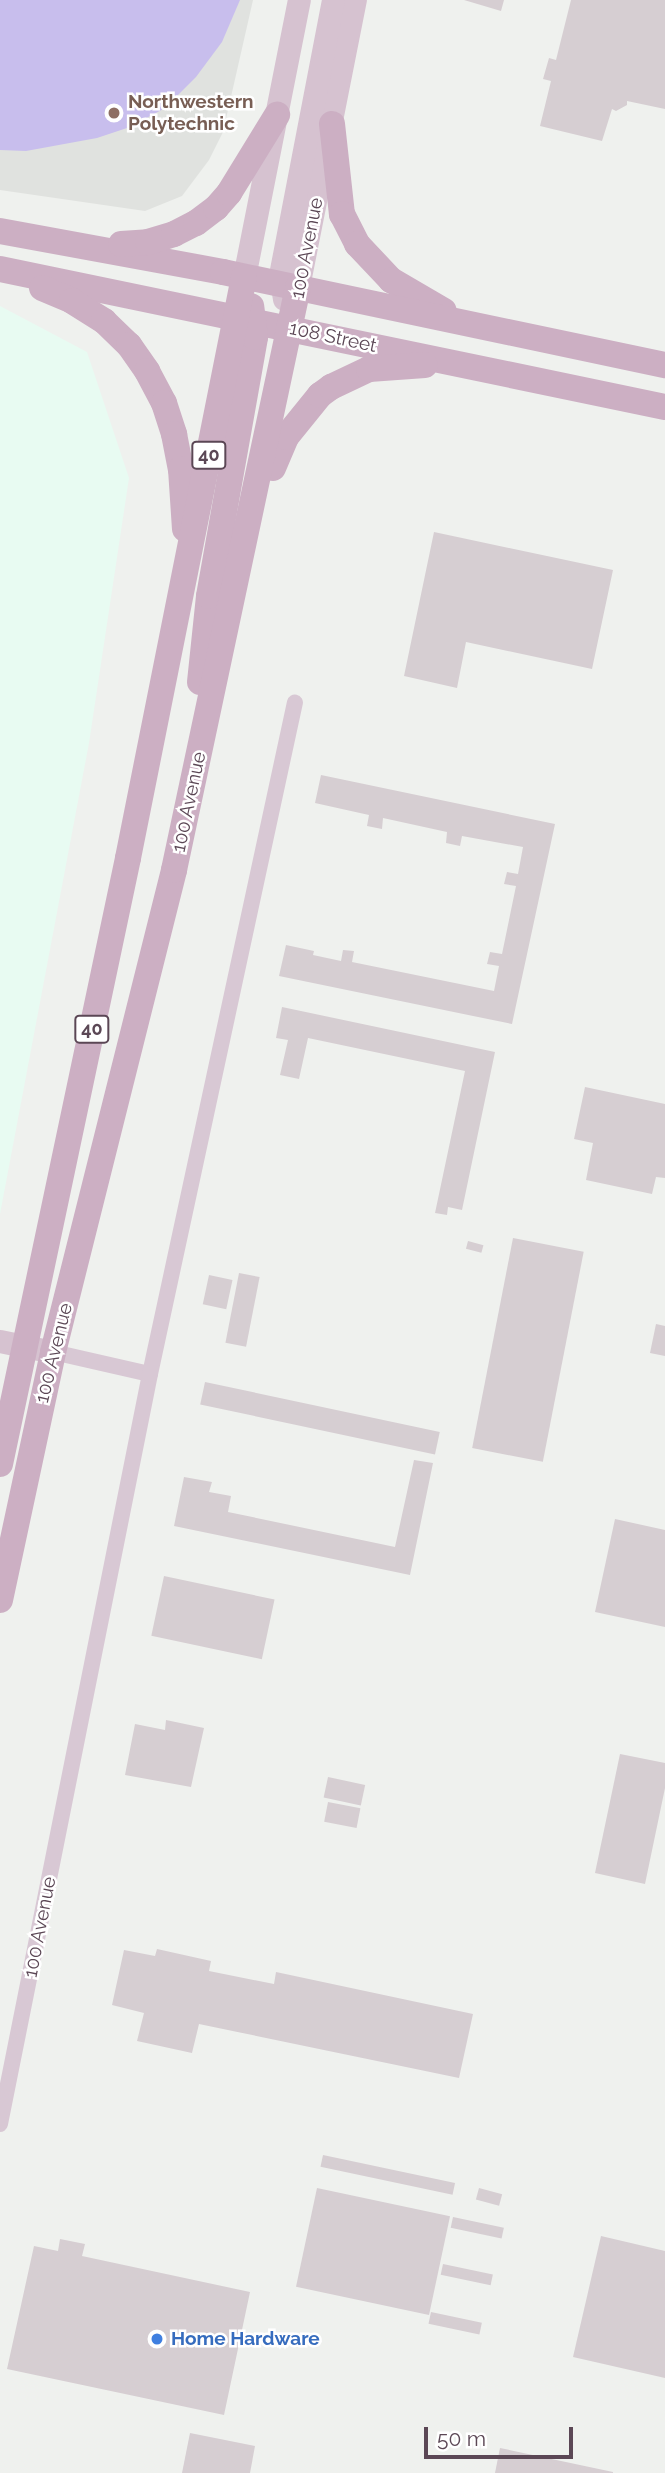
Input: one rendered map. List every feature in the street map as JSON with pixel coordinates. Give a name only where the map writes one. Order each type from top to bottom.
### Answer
[{"type":"main road","name":"100 Avenue","points":[[0,1464],[182,593],[245,318],[244,276],[299,0]]},
{"type":"main road","points":[[289,286],[333,0]]},
{"type":"main road","name":"100 Avenue","points":[[0,1600],[53,1352],[174,870],[291,328],[289,286],[332,124],[355,0]]},
{"type":"main road","points":[[92,246],[148,242],[196,223],[229,193],[277,115]]},
{"type":"main road","points":[[332,124],[342,214],[357,244],[391,280],[463,323]]},
{"type":"main road","points":[[0,231],[244,276],[665,365]]},
{"type":"main road","points":[[0,271],[64,297],[104,321],[129,345],[148,371],[164,403],[181,469],[185,548],[182,593]]},
{"type":"main road","name":"108 Street","points":[[0,271],[245,318],[665,407]]},
{"type":"main road","points":[[174,870],[194,743],[209,596],[255,337],[245,318]]},
{"type":"main road","points":[[248,528],[286,436],[320,395],[340,381],[369,369],[455,362]]},
{"type":"main road","points":[[0,1341],[53,1352]]},
{"type":"street","name":"100 Avenue","points":[[0,2124],[150,1374],[295,702]]},
{"type":"street","points":[[53,1352],[150,1374]]},
{"type":"shaded area","name":"Northwestern Polytechnic","points":[[0,0],[253,0],[223,132],[209,160],[182,196],[145,211],[0,190]]},
{"type":"shaded area","name":"Northwestern Polytechnic","points":[[0,0],[240,0],[222,42],[196,77],[165,108],[130,127],[97,138],[26,151],[0,150]]},
{"type":"shaded area","points":[[0,306],[87,352],[129,478],[89,743],[0,1214]]},
{"type":"building","points":[[464,0],[504,0],[501,11]]},
{"type":"building","points":[[571,0],[665,0],[665,109],[627,101],[627,105],[616,111],[612,109],[602,141],[540,126],[551,81],[543,79],[549,58],[556,60]]},
{"type":"building","points":[[434,532],[613,570],[592,669],[466,642],[457,688],[404,676]]},
{"type":"building","points":[[321,775],[555,824],[512,1024],[279,976],[286,945],[341,961],[343,950],[354,951],[352,962],[494,991],[499,966],[487,964],[490,952],[502,954],[516,886],[504,884],[507,872],[518,874],[523,847],[462,836],[460,846],[446,843],[447,832],[383,818],[382,829],[367,826],[369,815],[315,803]]},
{"type":"building","points":[[282,1007],[495,1052],[462,1210],[448,1207],[447,1215],[435,1213],[465,1071],[308,1038],[299,1079],[280,1075],[288,1040],[276,1038]]},
{"type":"building","points":[[585,1087],[665,1104],[665,1178],[656,1177],[652,1194],[586,1180],[593,1143],[574,1139]]},
{"type":"building","points":[[513,1238],[584,1252],[543,1462],[472,1448]]},
{"type":"building","points":[[468,1241],[483,1245],[481,1253],[466,1249]]},
{"type":"building","points":[[239,1273],[260,1277],[246,1347],[225,1343]]},
{"type":"building","points":[[209,1275],[232,1280],[226,1309],[203,1304]]},
{"type":"building","points":[[656,1324],[665,1326],[665,1356],[650,1353]]},
{"type":"building","points":[[205,1382],[440,1432],[435,1454],[200,1404]]},
{"type":"building","points":[[414,1460],[433,1463],[410,1575],[174,1526],[184,1477],[212,1482],[209,1492],[231,1496],[228,1512],[395,1547]]},
{"type":"building","points":[[615,1519],[665,1530],[665,1627],[595,1612]]},
{"type":"building","points":[[164,1576],[275,1599],[262,1659],[151,1636]]},
{"type":"building","points":[[166,1720],[204,1728],[191,1787],[125,1775],[135,1724],[165,1730]]},
{"type":"building","points":[[620,1754],[665,1763],[665,1788],[645,1884],[595,1873]]},
{"type":"building","points":[[328,1777],[365,1785],[361,1805],[324,1798]]},
{"type":"building","points":[[328,1802],[360,1808],[357,1828],[324,1822]]},
{"type":"building","points":[[157,1949],[211,1961],[209,1971],[274,1984],[276,1972],[473,2014],[459,2078],[199,2024],[192,2053],[137,2041],[144,2013],[112,2005],[124,1950],[155,1956]]},
{"type":"building","points":[[323,2155],[455,2183],[453,2195],[321,2167]]},
{"type":"building","points":[[317,2188],[450,2216],[429,2315],[296,2287]]},
{"type":"building","points":[[479,2188],[502,2194],[499,2206],[476,2200]]},
{"type":"building","points":[[453,2217],[504,2228],[502,2239],[451,2228]]},
{"type":"building","points":[[601,2236],[665,2251],[665,2378],[573,2357]]},
{"type":"building","points":[[60,2239],[85,2244],[82,2256],[250,2292],[224,2415],[7,2369],[34,2246],[58,2251]]},
{"type":"building","points":[[443,2264],[493,2275],[491,2285],[441,2275]]},
{"type":"building","points":[[431,2312],[482,2323],[479,2335],[429,2324]]},
{"type":"building","points":[[190,2433],[255,2446],[250,2473],[182,2473]]},
{"type":"building","points":[[500,2448],[613,2472],[613,2473],[495,2473]]},
{"type":"place","name":"Northwestern Polytechnic","points":[[114,113]]},
{"type":"place","name":"Home Hardware","points":[[157,2339]]}]
